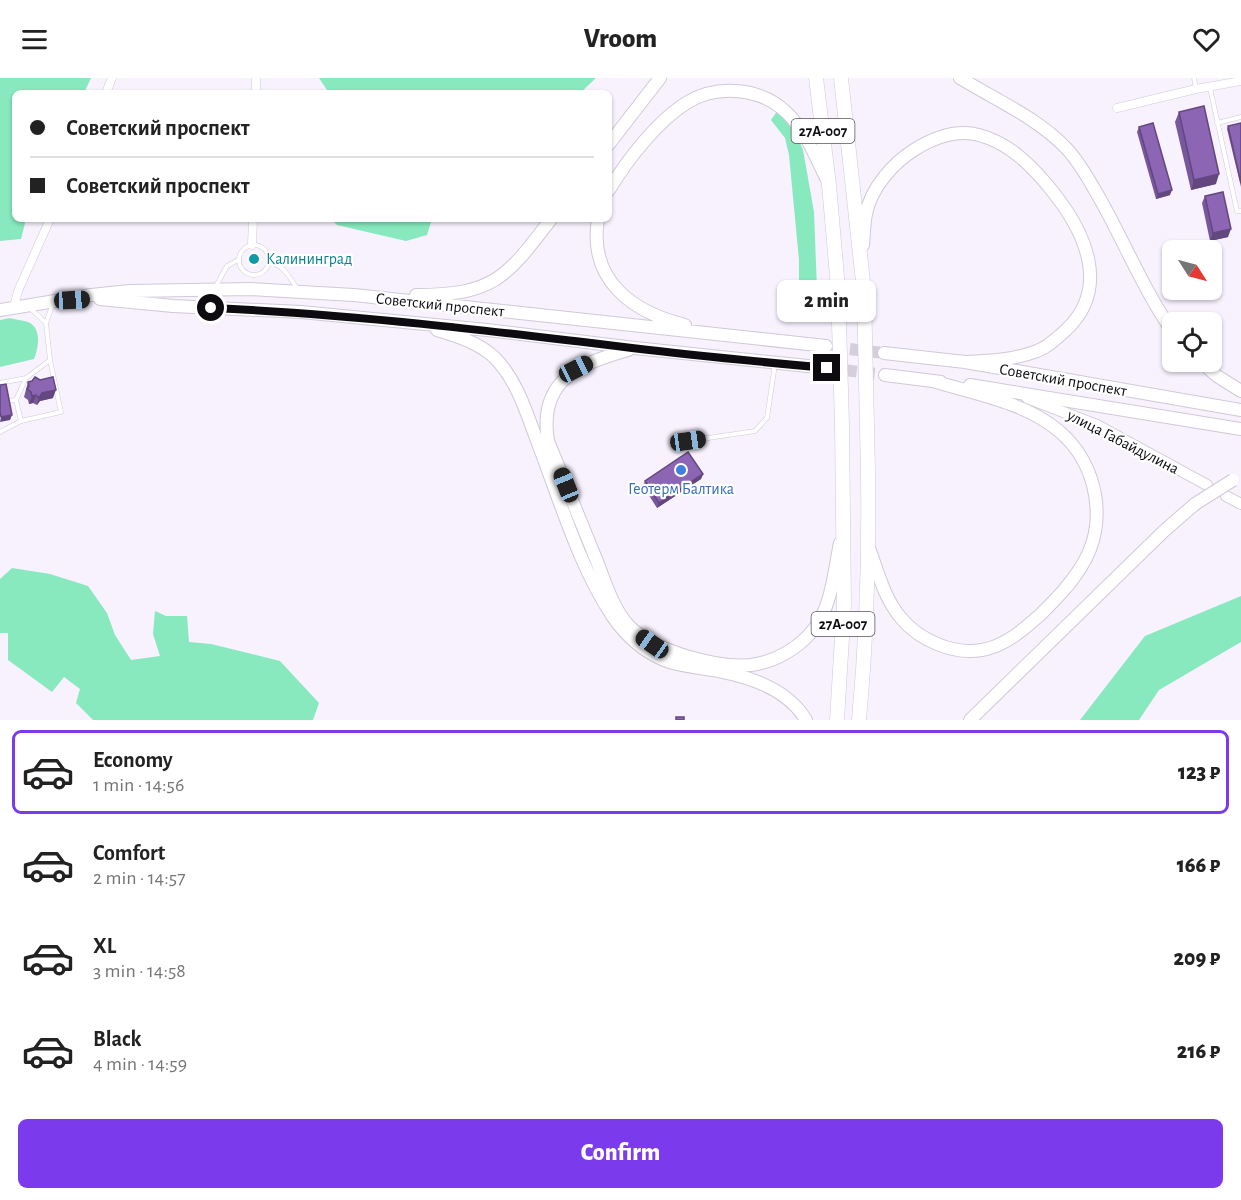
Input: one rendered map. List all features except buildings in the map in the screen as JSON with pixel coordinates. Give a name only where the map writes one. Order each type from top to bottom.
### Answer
[{"type":"highway","name":"27А-007","points":[[816,78],[830,185],[838,288],[844,604],[837,720]]},
{"type":"highway","points":[[841,78],[864,291],[868,544]]},
{"type":"highway","name":"27А-007","points":[[859,720],[868,544]]},
{"type":"main road","points":[[612,140],[660,78]]},
{"type":"main road","points":[[960,78],[1033,121],[1067,150],[1091,184],[1132,258],[1150,297],[1162,315]]},
{"type":"main road","points":[[612,186],[665,120],[689,101],[716,91],[745,92],[766,98],[779,106],[801,130],[830,185]]},
{"type":"main road","points":[[861,262],[867,212],[882,180],[905,155],[926,142],[958,133],[977,134],[1010,149],[1030,166],[1068,210],[1080,230],[1090,265],[1084,304],[1070,327],[1038,351],[1016,357],[965,362]]},
{"type":"main road","points":[[354,295],[447,295],[472,290],[500,278],[512,268],[549,222]]},
{"type":"main road","points":[[598,222],[597,250],[603,270],[615,287],[632,302],[663,319],[751,339]]},
{"type":"main road","name":"Советский проспект","points":[[0,309],[130,291],[214,289],[299,292],[354,295],[826,346]]},
{"type":"main road","name":"Советский проспект","points":[[54,301],[90,299],[172,306],[301,312],[827,368]]},
{"type":"main road","points":[[411,322],[450,333],[477,345],[507,372],[520,396],[564,513],[588,569],[601,597],[622,630],[640,646],[665,660],[737,675],[763,684],[789,700],[806,720]]},
{"type":"main road","points":[[635,348],[595,359],[576,369],[562,381],[548,408],[546,425],[548,441],[611,596],[628,625],[639,635],[652,644],[699,659],[740,665],[777,658],[804,640],[819,622],[827,605],[843,528]]},
{"type":"main road","name":"Советский проспект","points":[[884,353],[965,362],[1241,410]]},
{"type":"main road","points":[[1212,372],[1241,391]]},
{"type":"main road","name":"Советский проспект","points":[[885,375],[1003,390],[1241,429]]},
{"type":"main road","points":[[868,544],[885,594],[901,619],[927,639],[941,646],[971,650],[996,646],[1012,638],[1063,592],[1089,553],[1095,530],[1097,503],[1093,482],[1075,448],[1059,431],[1041,418],[1014,405],[933,381]]},
{"type":"main road","name":"улица Габайдулина","points":[[1003,390],[1097,425],[1207,485]]},
{"type":"main road","points":[[970,720],[1164,531],[1195,504],[1237,479]]},
{"type":"main road","points":[[1226,496],[1241,504]]},
{"type":"street","points":[[1117,108],[1241,81]]},
{"type":"street","points":[[21,306],[18,291],[49,222]]},
{"type":"street","points":[[252,244],[253,222]]},
{"type":"lane","points":[[1194,78],[1196,89]]},
{"type":"lane","points":[[1210,88],[1237,211],[1241,211]]},
{"type":"lane","points":[[1217,123],[1241,117]]},
{"type":"lane","points":[[214,289],[227,266],[238,260],[243,249],[252,244],[264,248],[269,262],[264,272],[253,275],[242,270],[238,260]]},
{"type":"lane","points":[[269,262],[283,268],[299,292]]},
{"type":"lane","points":[[0,432],[21,421],[61,411],[50,360],[46,322],[54,301]]},
{"type":"lane","points":[[21,306],[46,322]]},
{"type":"lane","points":[[0,383],[26,378],[50,360]]},
{"type":"lane","points":[[688,441],[755,431],[767,418],[775,363]]},
{"type":"lane","points":[[21,421],[16,400],[26,378]]},
{"type":"lane","points":[[6,401],[16,400]]},
{"type":"green space","points":[[0,78],[91,78],[85,90],[12,90],[12,222],[25,222],[21,239],[0,241]]},
{"type":"green space","points":[[319,78],[596,78],[583,90],[327,90]]},
{"type":"green space","points":[[778,110],[794,128],[803,150],[814,212],[817,289],[799,287],[799,260],[789,155],[785,138],[771,120]]},
{"type":"green space","points":[[334,222],[431,222],[427,235],[406,241],[337,225]]},
{"type":"green space","points":[[10,318],[28,322],[34,326],[38,335],[37,350],[34,359],[0,367],[0,320]]},
{"type":"green space","points":[[12,568],[50,574],[88,586],[107,613],[115,635],[131,660],[160,656],[153,634],[155,611],[166,616],[187,616],[189,642],[211,644],[280,661],[319,703],[313,720],[93,720],[76,703],[80,689],[64,677],[52,692],[8,660],[8,633],[0,633],[0,579]]},
{"type":"green space","points":[[1241,596],[1241,642],[1159,690],[1139,720],[1080,720],[1145,636]]},
{"type":"tunnel","points":[[832,347],[884,353]]},
{"type":"tunnel","points":[[827,368],[885,375]]},
{"type":"place","name":"Калининград","points":[[254,259]]},
{"type":"place","name":"Геотерм Балтика","points":[[681,470]]},
{"type":"route","points":[[211,308],[301,312],[487,330],[827,368]]}]
